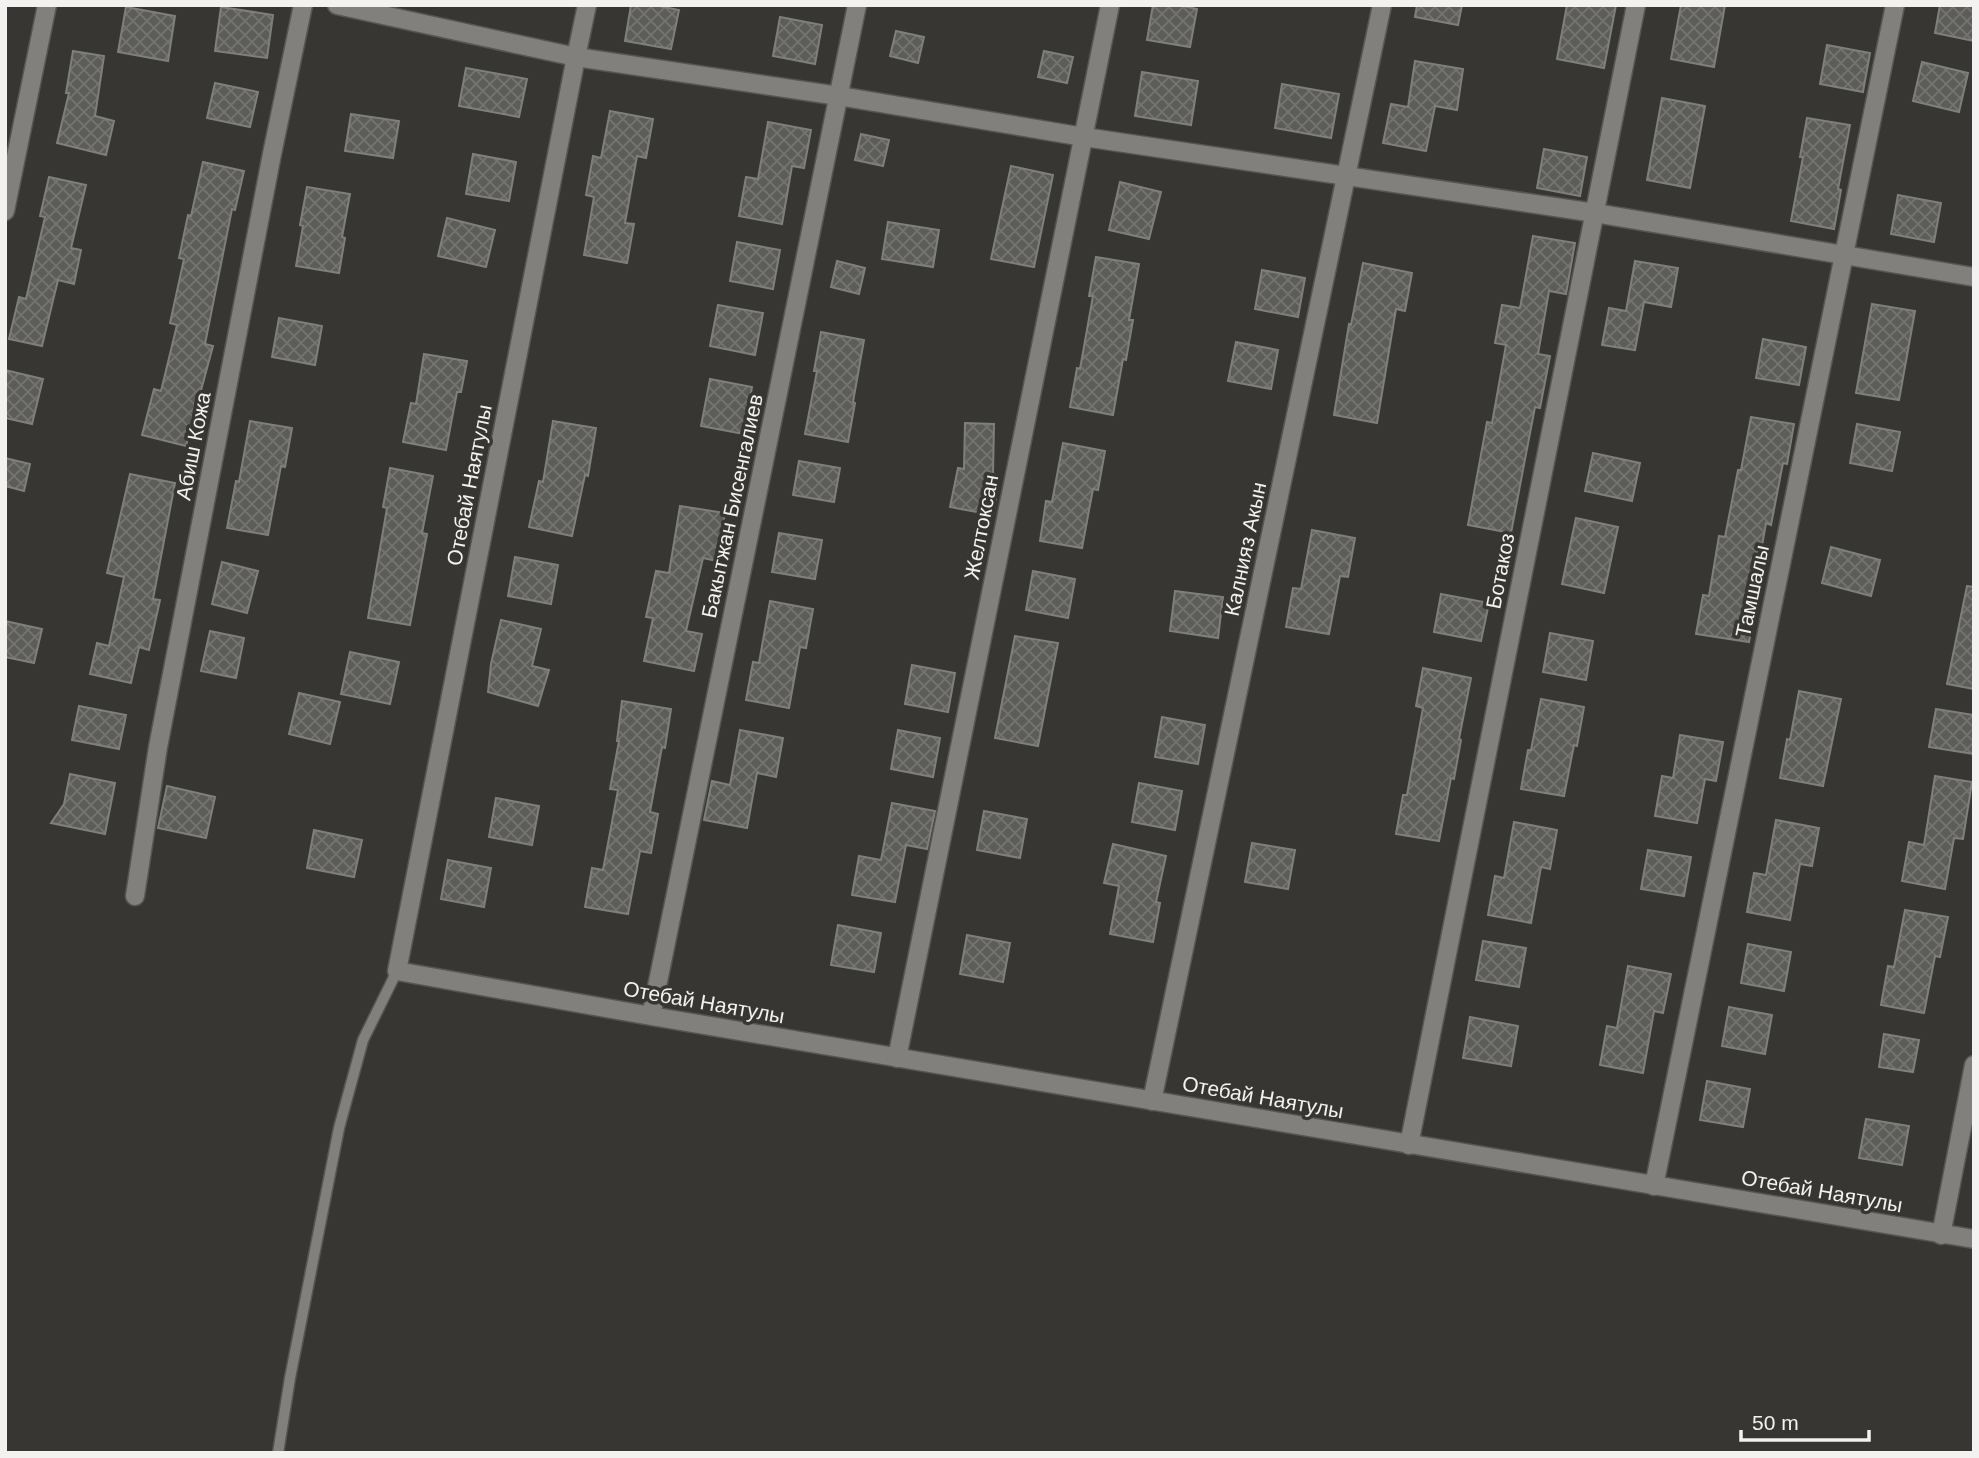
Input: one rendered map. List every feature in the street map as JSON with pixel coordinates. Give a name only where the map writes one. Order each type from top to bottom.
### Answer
[{"type":"street","points":[[5,211],[47,5]]},
{"type":"street","name":"Абиш Кожа","points":[[135,896],[161,734],[303,5]]},
{"type":"street","points":[[337,5],[576,57],[839,96],[1084,137],[1595,213],[1974,277]]},
{"type":"street","name":"Отебай Наятулы","points":[[587,5],[397,971],[1974,1239]]},
{"type":"street","name":"Бакытжан Бисенгалиев","points":[[651,1016],[857,5]]},
{"type":"street","name":"Желтоксан","points":[[897,1058],[1110,5]]},
{"type":"street","name":"Калнияз Акын","points":[[1152,1101],[1382,5]]},
{"type":"street","name":"Ботакоз","points":[[1409,1145],[1636,5]]},
{"type":"street","name":"Тамшалы","points":[[1654,1186],[1895,5]]},
{"type":"street","points":[[1941,1235],[1974,1065]]},
{"type":"lane","points":[[278,1453],[289,1378],[339,1129],[363,1040],[397,971]]},
{"type":"building","points":[[631,5],[654,5],[679,10],[671,49],[625,41]]},
{"type":"building","points":[[1153,5],[1179,5],[1197,9],[1190,47],[1147,40]]},
{"type":"building","points":[[1417,5],[1462,5],[1458,25],[1415,17]]},
{"type":"building","points":[[1567,5],[1616,5],[1604,68],[1557,59]]},
{"type":"building","points":[[1681,5],[1725,5],[1714,67],[1671,59]]},
{"type":"building","points":[[1940,5],[1974,5],[1974,41],[1935,33]]},
{"type":"building","points":[[126,7],[175,16],[168,61],[118,52]]},
{"type":"building","points":[[221,7],[273,15],[267,58],[215,51]]},
{"type":"building","points":[[780,17],[822,25],[815,64],[773,56]]},
{"type":"building","points":[[896,31],[924,37],[918,63],[890,56]]},
{"type":"building","points":[[1827,45],[1870,53],[1863,92],[1820,84]]},
{"type":"building","points":[[73,51],[104,56],[95,116],[114,121],[106,155],[57,143],[69,93],[66,93]]},
{"type":"building","points":[[1044,51],[1073,57],[1067,83],[1038,77]]},
{"type":"building","points":[[1415,61],[1463,69],[1457,110],[1435,106],[1426,151],[1383,143],[1391,104],[1408,107]]},
{"type":"building","points":[[1922,62],[1968,73],[1959,112],[1913,101]]},
{"type":"building","points":[[466,68],[527,79],[519,117],[459,106]]},
{"type":"building","points":[[1142,72],[1198,81],[1191,125],[1135,116]]},
{"type":"building","points":[[215,83],[258,92],[250,127],[207,118]]},
{"type":"building","points":[[1282,84],[1339,94],[1331,138],[1275,128]]},
{"type":"building","points":[[1662,98],[1705,106],[1690,188],[1647,180]]},
{"type":"building","points":[[610,111],[653,119],[646,158],[637,156],[625,223],[634,224],[627,263],[584,255],[594,197],[586,195],[593,156],[601,158]]},
{"type":"building","points":[[351,114],[399,121],[393,158],[345,151]]},
{"type":"building","points":[[1807,118],[1850,125],[1838,189],[1841,190],[1834,229],[1791,221]]},
{"type":"building","points":[[768,122],[811,130],[804,168],[792,166],[782,224],[739,216],[746,177],[758,179]]},
{"type":"building","points":[[861,134],[889,140],[883,166],[855,160]]},
{"type":"building","points":[[1544,149],[1587,157],[1580,196],[1537,188]]},
{"type":"building","points":[[473,154],[516,162],[509,201],[466,194]]},
{"type":"building","points":[[203,162],[244,171],[235,210],[232,209],[205,344],[213,346],[186,446],[142,435],[154,389],[161,391],[177,325],[170,323],[184,259],[179,258]]},
{"type":"building","points":[[1011,166],[1053,175],[1034,267],[991,259]]},
{"type":"building","points":[[49,177],[86,185],[71,248],[81,250],[74,284],[58,280],[42,346],[9,339],[19,297],[26,299],[45,217],[40,216]]},
{"type":"building","points":[[1120,182],[1161,192],[1149,239],[1109,230]]},
{"type":"building","points":[[307,187],[350,194],[339,273],[296,266]]},
{"type":"building","points":[[1898,195],[1941,203],[1934,242],[1891,234]]},
{"type":"building","points":[[447,218],[495,230],[486,267],[438,256]]},
{"type":"building","points":[[888,222],[939,230],[933,267],[882,259]]},
{"type":"building","points":[[1533,236],[1575,243],[1566,294],[1549,291],[1538,354],[1550,356],[1540,408],[1535,407],[1511,533],[1468,525],[1487,422],[1492,423],[1506,345],[1495,343],[1502,305],[1520,308]]},
{"type":"building","points":[[737,242],[780,250],[773,289],[730,281]]},
{"type":"building","points":[[1096,257],[1139,264],[1129,320],[1133,320],[1113,415],[1070,407],[1093,296],[1089,296]]},
{"type":"building","points":[[837,261],[865,268],[859,294],[831,287]]},
{"type":"building","points":[[1635,261],[1678,268],[1671,307],[1644,302],[1635,350],[1602,345],[1609,308],[1626,311]]},
{"type":"building","points":[[1363,263],[1412,273],[1405,311],[1396,309],[1377,423],[1334,415],[1349,324],[1351,325]]},
{"type":"building","points":[[1262,270],[1305,278],[1298,317],[1255,309]]},
{"type":"building","points":[[1872,304],[1915,311],[1899,400],[1856,393]]},
{"type":"building","points":[[718,305],[763,313],[755,355],[710,346]]},
{"type":"building","points":[[279,318],[322,326],[315,365],[272,357]]},
{"type":"building","points":[[821,332],[864,340],[848,442],[805,434]]},
{"type":"building","points":[[1763,339],[1806,347],[1799,385],[1756,378]]},
{"type":"building","points":[[1236,342],[1278,350],[1271,389],[1228,381]]},
{"type":"building","points":[[424,354],[467,361],[461,392],[457,392],[446,450],[403,442],[411,403],[416,404]]},
{"type":"building","points":[[5,370],[43,379],[32,424],[5,418]]},
{"type":"building","points":[[710,379],[752,387],[744,434],[701,426]]},
{"type":"building","points":[[1751,417],[1794,424],[1771,525],[1766,523],[1752,603],[1756,604],[1749,642],[1696,634],[1703,595],[1709,596],[1719,536],[1725,537]]},
{"type":"building","points":[[250,421],[292,428],[285,467],[281,466],[268,535],[227,528]]},
{"type":"building","points":[[553,421],[596,428],[588,476],[585,475],[572,536],[529,527],[539,481],[543,482]]},
{"type":"building","points":[[965,423],[994,424],[993,474],[1000,476],[993,515],[950,507],[958,468],[964,469]]},
{"type":"building","points":[[1857,424],[1900,432],[1892,471],[1850,463]]},
{"type":"building","points":[[1063,443],[1105,451],[1098,490],[1093,489],[1082,548],[1040,541],[1046,501],[1052,502]]},
{"type":"building","points":[[1593,453],[1640,463],[1632,501],[1585,491]]},
{"type":"building","points":[[5,458],[30,464],[24,491],[5,486]]},
{"type":"building","points":[[799,461],[840,468],[834,502],[793,495]]},
{"type":"building","points":[[390,468],[433,476],[422,533],[427,534],[410,625],[368,618],[387,508],[383,507]]},
{"type":"building","points":[[130,474],[175,483],[153,599],[160,600],[149,650],[139,647],[131,683],[90,674],[97,643],[109,646],[124,577],[107,573]]},
{"type":"building","points":[[680,506],[725,513],[717,561],[703,558],[686,631],[702,634],[694,671],[644,661],[653,618],[646,617],[656,571],[669,573]]},
{"type":"building","points":[[1576,518],[1618,527],[1604,593],[1562,584]]},
{"type":"building","points":[[1312,530],[1355,538],[1348,577],[1340,576],[1329,634],[1286,627],[1293,588],[1301,589]]},
{"type":"building","points":[[779,533],[822,540],[815,579],[772,572]]},
{"type":"building","points":[[1831,547],[1880,560],[1871,596],[1822,583]]},
{"type":"building","points":[[515,557],[558,565],[551,604],[508,596]]},
{"type":"building","points":[[222,562],[258,571],[247,613],[212,604]]},
{"type":"building","points":[[1033,571],[1075,579],[1068,618],[1026,610]]},
{"type":"building","points":[[1967,586],[1974,587],[1974,689],[1947,684]]},
{"type":"building","points":[[1175,591],[1223,597],[1218,638],[1170,631]]},
{"type":"building","points":[[1441,594],[1489,603],[1481,641],[1434,632]]},
{"type":"building","points":[[770,601],[813,609],[806,648],[800,647],[789,708],[746,700],[753,662],[759,663]]},
{"type":"building","points":[[501,620],[541,629],[532,666],[549,670],[538,706],[488,692]]},
{"type":"building","points":[[5,621],[42,629],[34,663],[5,657]]},
{"type":"building","points":[[210,631],[244,638],[236,678],[201,671]]},
{"type":"building","points":[[1550,633],[1593,641],[1586,680],[1543,672]]},
{"type":"building","points":[[1015,636],[1058,643],[1038,746],[995,738]]},
{"type":"building","points":[[350,652],[399,662],[390,704],[341,694]]},
{"type":"building","points":[[912,665],[955,673],[948,712],[905,704]]},
{"type":"building","points":[[1423,668],[1471,678],[1454,779],[1451,778],[1439,841],[1396,834],[1403,795],[1407,795],[1423,708],[1416,706]]},
{"type":"building","points":[[1799,691],[1841,699],[1823,786],[1780,778]]},
{"type":"building","points":[[299,693],[340,702],[330,744],[289,734]]},
{"type":"building","points":[[1541,699],[1584,707],[1564,796],[1521,789]]},
{"type":"building","points":[[622,701],[671,709],[650,812],[658,814],[651,853],[640,851],[628,914],[585,907],[592,868],[603,870],[618,790],[610,789],[619,741]]},
{"type":"building","points":[[79,706],[126,715],[119,749],[72,740]]},
{"type":"building","points":[[1936,709],[1974,715],[1974,754],[1929,747]]},
{"type":"building","points":[[1162,717],[1205,725],[1198,764],[1155,757]]},
{"type":"building","points":[[740,730],[783,738],[776,777],[757,773],[747,828],[704,820],[712,781],[730,785]]},
{"type":"building","points":[[898,730],[940,738],[933,777],[891,769]]},
{"type":"building","points":[[1680,735],[1723,742],[1716,781],[1705,779],[1697,823],[1655,816],[1662,776],[1673,778]]},
{"type":"building","points":[[70,774],[115,783],[105,834],[51,823],[64,804]]},
{"type":"building","points":[[1935,776],[1972,782],[1963,839],[1954,838],[1945,889],[1902,881],[1909,842],[1924,845]]},
{"type":"building","points":[[1139,783],[1182,791],[1175,830],[1132,822]]},
{"type":"building","points":[[167,786],[215,797],[206,838],[158,828]]},
{"type":"building","points":[[496,798],[539,806],[532,845],[489,837]]},
{"type":"building","points":[[892,803],[935,811],[927,849],[906,845],[895,902],[852,895],[859,856],[881,860]]},
{"type":"building","points":[[984,811],[1027,819],[1020,858],[977,850]]},
{"type":"building","points":[[1776,820],[1819,828],[1812,866],[1800,864],[1790,920],[1747,912],[1754,873],[1766,875]]},
{"type":"building","points":[[1514,822],[1557,830],[1550,869],[1541,867],[1531,923],[1488,915],[1495,876],[1504,878]]},
{"type":"building","points":[[314,830],[362,840],[354,877],[307,868]]},
{"type":"building","points":[[1252,843],[1295,850],[1288,889],[1245,882]]},
{"type":"building","points":[[1113,844],[1166,856],[1156,902],[1160,903],[1153,942],[1110,934],[1119,886],[1104,883]]},
{"type":"building","points":[[1648,850],[1691,857],[1684,896],[1641,889]]},
{"type":"building","points":[[448,860],[491,868],[484,907],[441,899]]},
{"type":"building","points":[[1905,910],[1948,917],[1940,957],[1935,956],[1924,1013],[1881,1005],[1888,966],[1894,967]]},
{"type":"building","points":[[838,925],[881,933],[874,972],[831,965]]},
{"type":"building","points":[[967,935],[1010,943],[1003,982],[960,974]]},
{"type":"building","points":[[1483,941],[1526,948],[1519,987],[1476,980]]},
{"type":"building","points":[[1748,944],[1791,952],[1784,991],[1741,983]]},
{"type":"building","points":[[1628,966],[1671,974],[1663,1013],[1654,1011],[1643,1073],[1600,1065],[1607,1026],[1617,1028]]},
{"type":"building","points":[[1729,1007],[1772,1015],[1765,1054],[1722,1046]]},
{"type":"building","points":[[1470,1017],[1518,1026],[1511,1066],[1463,1058]]},
{"type":"building","points":[[1884,1034],[1919,1040],[1913,1072],[1879,1067]]},
{"type":"building","points":[[1707,1081],[1750,1089],[1743,1127],[1700,1120]]},
{"type":"building","points":[[1866,1119],[1909,1126],[1902,1165],[1859,1158]]}]
